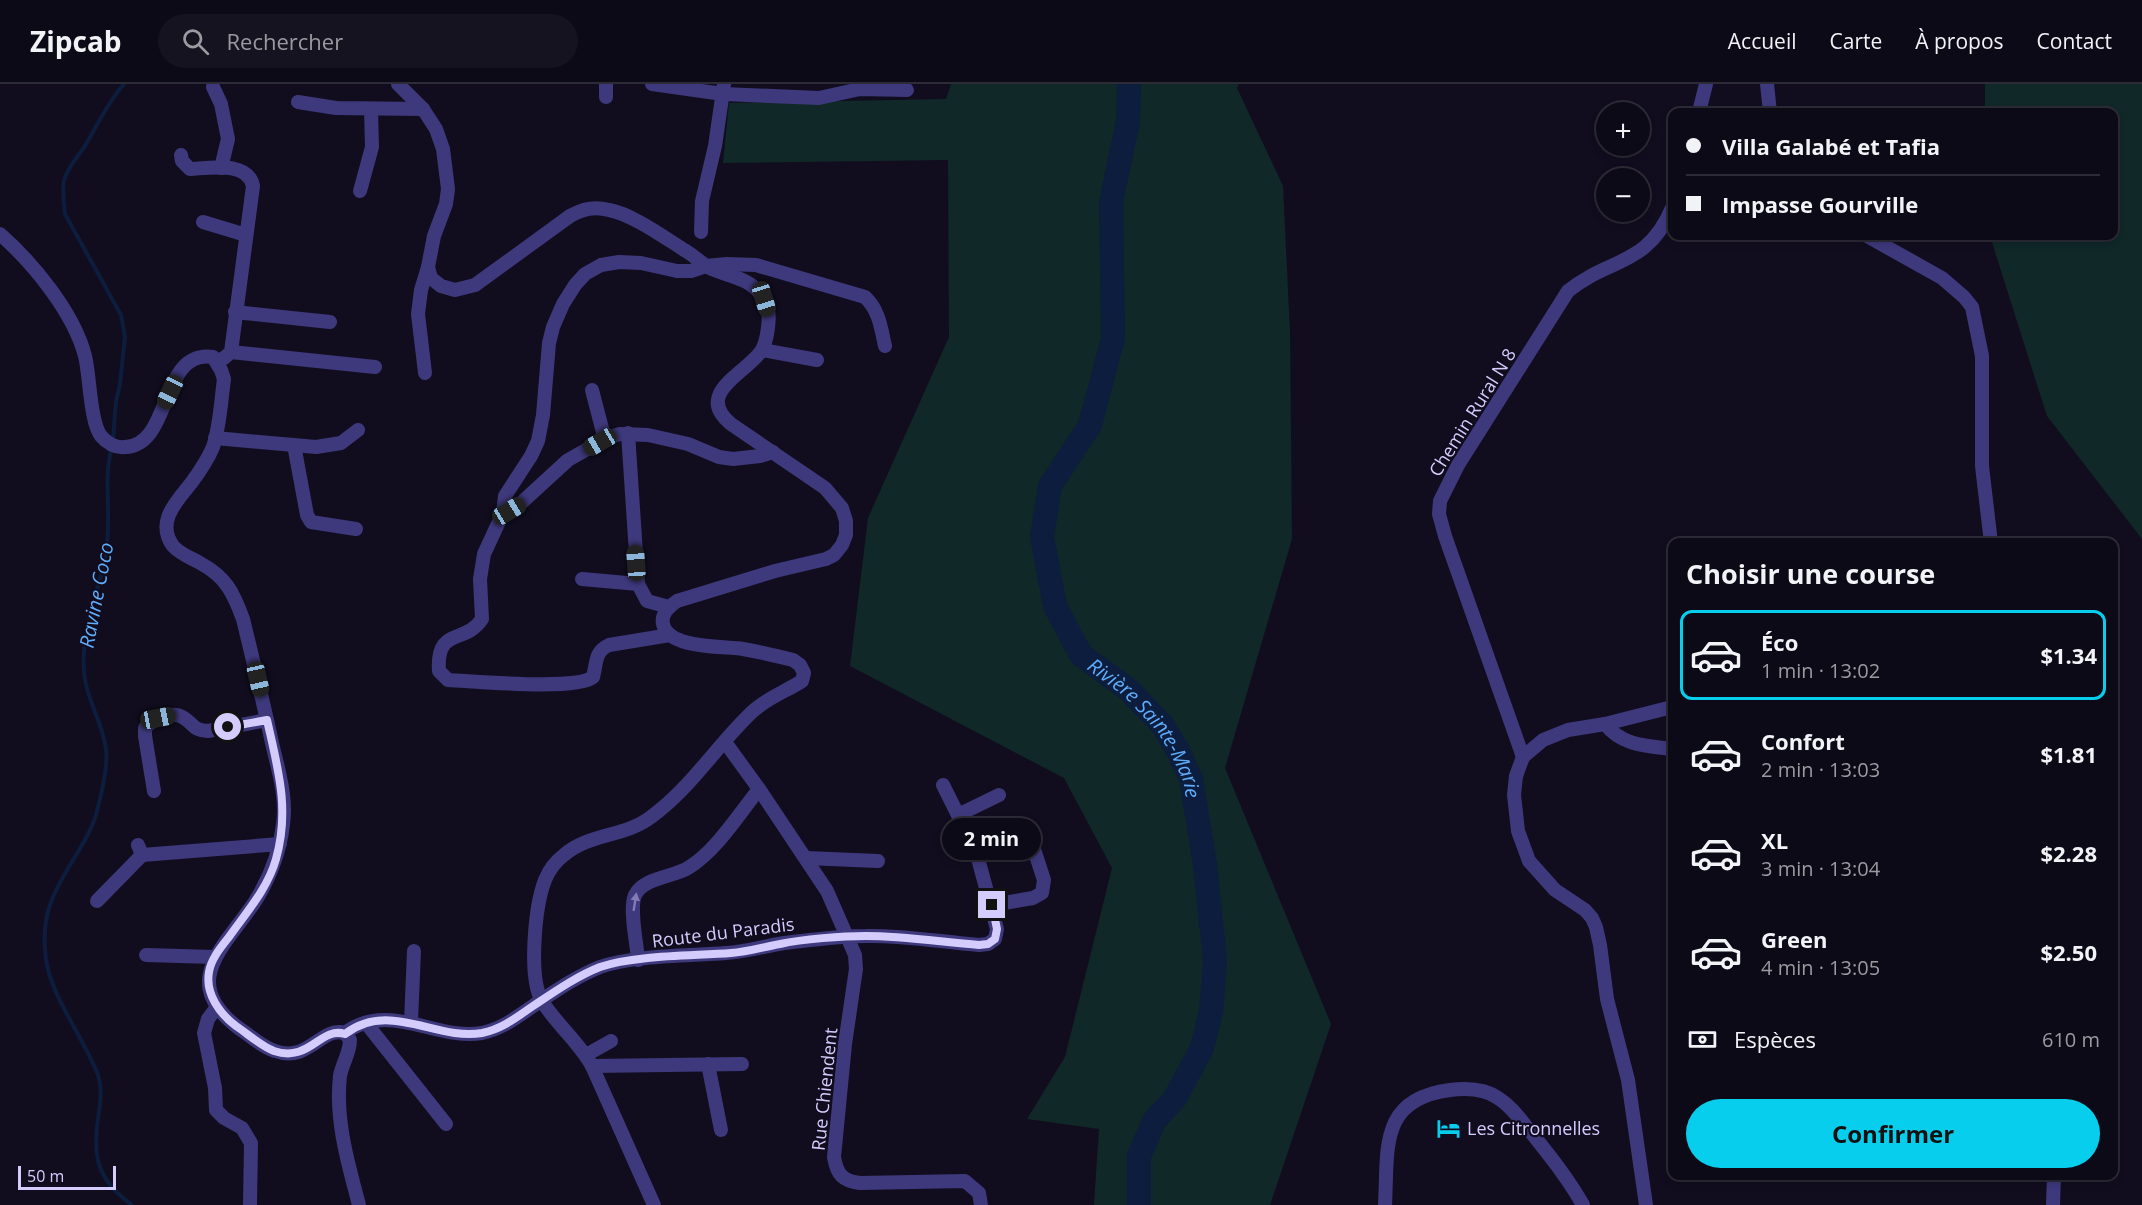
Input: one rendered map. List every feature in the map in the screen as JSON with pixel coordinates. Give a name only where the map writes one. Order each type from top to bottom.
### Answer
[{"type":"street","points":[[398,84],[423,109],[436,129],[443,149],[448,189],[446,204],[434,236],[421,290],[418,314],[425,373]]},
{"type":"street","points":[[652,84],[819,98],[851,90],[907,90]]},
{"type":"street","points":[[1700,108],[1706,84]]},
{"type":"street","points":[[1767,84],[1770,108]]},
{"type":"street","points":[[213,87],[221,104],[228,139],[220,168]]},
{"type":"street","points":[[701,232],[702,201],[715,146],[723,89]]},
{"type":"street","points":[[298,102],[336,108],[423,109]]},
{"type":"street","points":[[360,191],[372,147],[371,109]]},
{"type":"street","points":[[181,155],[182,161],[190,169],[220,168],[241,171],[247,174],[253,186],[231,352]]},
{"type":"street","points":[[428,267],[432,278],[441,286],[454,290],[468,288],[570,216],[580,210],[595,208],[623,213],[686,251],[706,266],[758,290],[764,299],[768,313],[762,350],[724,387],[717,403],[723,417],[825,488],[842,508],[846,521],[846,534],[842,545],[834,555],[826,560],[775,571],[677,602],[669,607],[663,618],[670,635],[684,642],[764,653],[793,660],[800,665],[804,674],[802,681],[762,703],[674,798],[651,818],[633,828],[578,846],[564,854],[553,866],[545,880],[535,926],[535,972],[542,1000],[589,1061],[654,1205]]},
{"type":"street","name":"Chemin Rural N 8","points":[[1523,757],[1445,536],[1439,514],[1440,501],[1458,465],[1568,291],[1583,278],[1633,257],[1653,242],[1668,217]]},
{"type":"street","points":[[203,222],[246,235]]},
{"type":"street","points":[[0,234],[37,273],[76,331],[88,369],[96,426],[108,443],[117,447],[132,447],[140,443],[152,430],[184,365],[202,356],[213,357],[224,379],[212,448],[200,472],[174,502],[168,515],[167,529],[172,545],[179,552],[219,574],[230,588],[243,619],[282,790],[284,823],[276,861],[265,883],[214,957],[209,972],[209,982],[217,1007],[208,1019],[204,1033],[215,1088],[216,1110],[224,1118],[242,1128],[251,1143],[250,1205]]},
{"type":"street","points":[[1874,240],[1942,278],[1972,307],[1982,356],[1982,466],[1990,538]]},
{"type":"street","points":[[670,635],[609,645],[603,648],[596,657],[593,677],[587,681],[536,683],[448,680],[439,671],[438,661],[446,642],[477,627],[482,619],[480,579],[484,554],[503,513],[505,496],[538,441],[543,415],[549,342],[563,304],[575,285],[592,269],[610,263],[641,262],[677,271],[691,271],[706,266],[727,264],[756,265],[865,297],[878,314],[885,346]]},
{"type":"street","points":[[235,312],[330,322]]},
{"type":"street","points":[[762,350],[817,360]]},
{"type":"street","points":[[217,361],[231,352],[375,366]]},
{"type":"street","points":[[592,390],[604,440]]},
{"type":"street","points":[[215,438],[316,447],[341,443],[358,430]]},
{"type":"street","points":[[628,433],[638,584],[647,601],[669,607]]},
{"type":"street","points":[[503,513],[519,505],[568,460],[620,434],[648,435],[688,444],[719,457],[733,459],[760,456],[772,452]]},
{"type":"street","points":[[294,445],[307,515],[311,522],[356,529]]},
{"type":"street","points":[[582,579],[638,584]]},
{"type":"street","points":[[1646,1205],[1628,1080],[1607,999],[1596,927],[1585,910],[1555,890],[1529,861],[1518,831],[1514,795],[1516,776],[1523,757],[1542,740],[1568,730],[1605,724],[1668,708]]},
{"type":"street","points":[[154,791],[145,736],[145,728],[151,721],[173,715],[180,716],[186,719],[192,727],[208,730],[267,720]]},
{"type":"street","points":[[1605,724],[1620,740],[1640,746],[1668,749]]},
{"type":"street","name":"Rue Chiendent","points":[[725,742],[827,891],[855,955],[856,969],[845,1044],[834,1157],[836,1168],[841,1177],[847,1181],[860,1183],[965,1181],[979,1192],[981,1205]]},
{"type":"street","points":[[943,785],[976,851],[992,905],[1033,898],[1042,893],[1044,880],[1031,840]]},
{"type":"street","name":"Route du Paradis","points":[[638,960],[633,904],[636,893],[647,884],[687,868],[707,854],[759,789]]},
{"type":"street","points":[[958,815],[999,795]]},
{"type":"street","points":[[97,901],[140,850],[280,844]]},
{"type":"street","points":[[806,858],[878,861]]},
{"type":"street","name":"Route du Paradis","points":[[217,1007],[224,1017],[267,1048],[285,1053],[306,1051],[330,1033],[338,1031],[345,1034],[358,1025],[389,1020],[411,1022],[458,1033],[482,1033],[504,1026],[542,1000],[601,967],[638,960],[747,952],[782,943],[866,936],[988,944],[995,939],[997,929],[992,905]]},
{"type":"street","points":[[411,1022],[414,951]]},
{"type":"street","points":[[146,955],[214,957]]},
{"type":"street","points":[[366,1023],[446,1124]]},
{"type":"street","points":[[345,1034],[350,1040],[340,1076],[341,1122],[343,1143],[359,1205]]},
{"type":"street","points":[[589,1061],[611,1041]]},
{"type":"street","points":[[589,1061],[742,1064]]},
{"type":"street","points":[[708,1064],[721,1130]]},
{"type":"street","points":[[1385,1205],[1389,1142],[1396,1117],[1418,1098],[1437,1091],[1458,1089],[1477,1089],[1489,1093],[1513,1110],[1568,1179],[1583,1205]]},
{"type":"street","points":[[2053,1205],[2054,1180]]},
{"type":"green space","points":[[951,84],[1239,84],[1237,88],[1283,186],[1290,332],[1292,539],[1225,768],[1331,1024],[1270,1205],[1094,1205],[1099,1129],[1027,1119],[1065,1057],[1112,868],[1064,778],[850,666],[868,518],[949,337],[948,160],[723,163],[729,103],[946,99]]},
{"type":"green space","points":[[1985,84],[2142,84],[2142,539],[2047,416],[1991,240],[2118,240],[2118,108],[1985,108]]},
{"type":"waterway","name":"Ravine Coco","points":[[113,440],[125,337],[121,315],[65,214],[63,189],[68,171],[124,84]]},
{"type":"waterway","name":"Rivière Sainte-Marie","points":[[1129,84],[1128,121],[1111,202],[1113,338],[1090,425],[1050,486],[1042,537],[1055,606],[1081,655],[1129,690],[1164,727],[1178,751],[1191,779],[1205,865],[1215,960],[1211,1011],[1202,1048],[1174,1100],[1154,1121],[1139,1156],[1139,1205]]},
{"type":"waterway","name":"Ravine Coco","points":[[112,447],[108,470],[105,559],[87,628],[83,662],[87,689],[104,740],[106,769],[99,803],[90,830],[50,905],[46,921],[45,944],[47,966],[52,982],[100,1081],[101,1097],[96,1133],[100,1168],[112,1187],[132,1205]]},
{"type":"place","name":"Les Citronnelles","points":[[1449,1128]]},
{"type":"route","points":[[228,727],[267,720],[282,790],[284,823],[276,861],[255,901],[214,957],[209,972],[209,982],[217,1007],[224,1017],[276,1052],[306,1051],[330,1033],[338,1031],[345,1034],[358,1025],[389,1020],[402,1020],[458,1033],[482,1033],[504,1026],[542,1000],[592,971],[613,964],[638,960],[747,952],[782,943],[866,936],[988,944],[995,939],[997,929],[992,905]]}]
